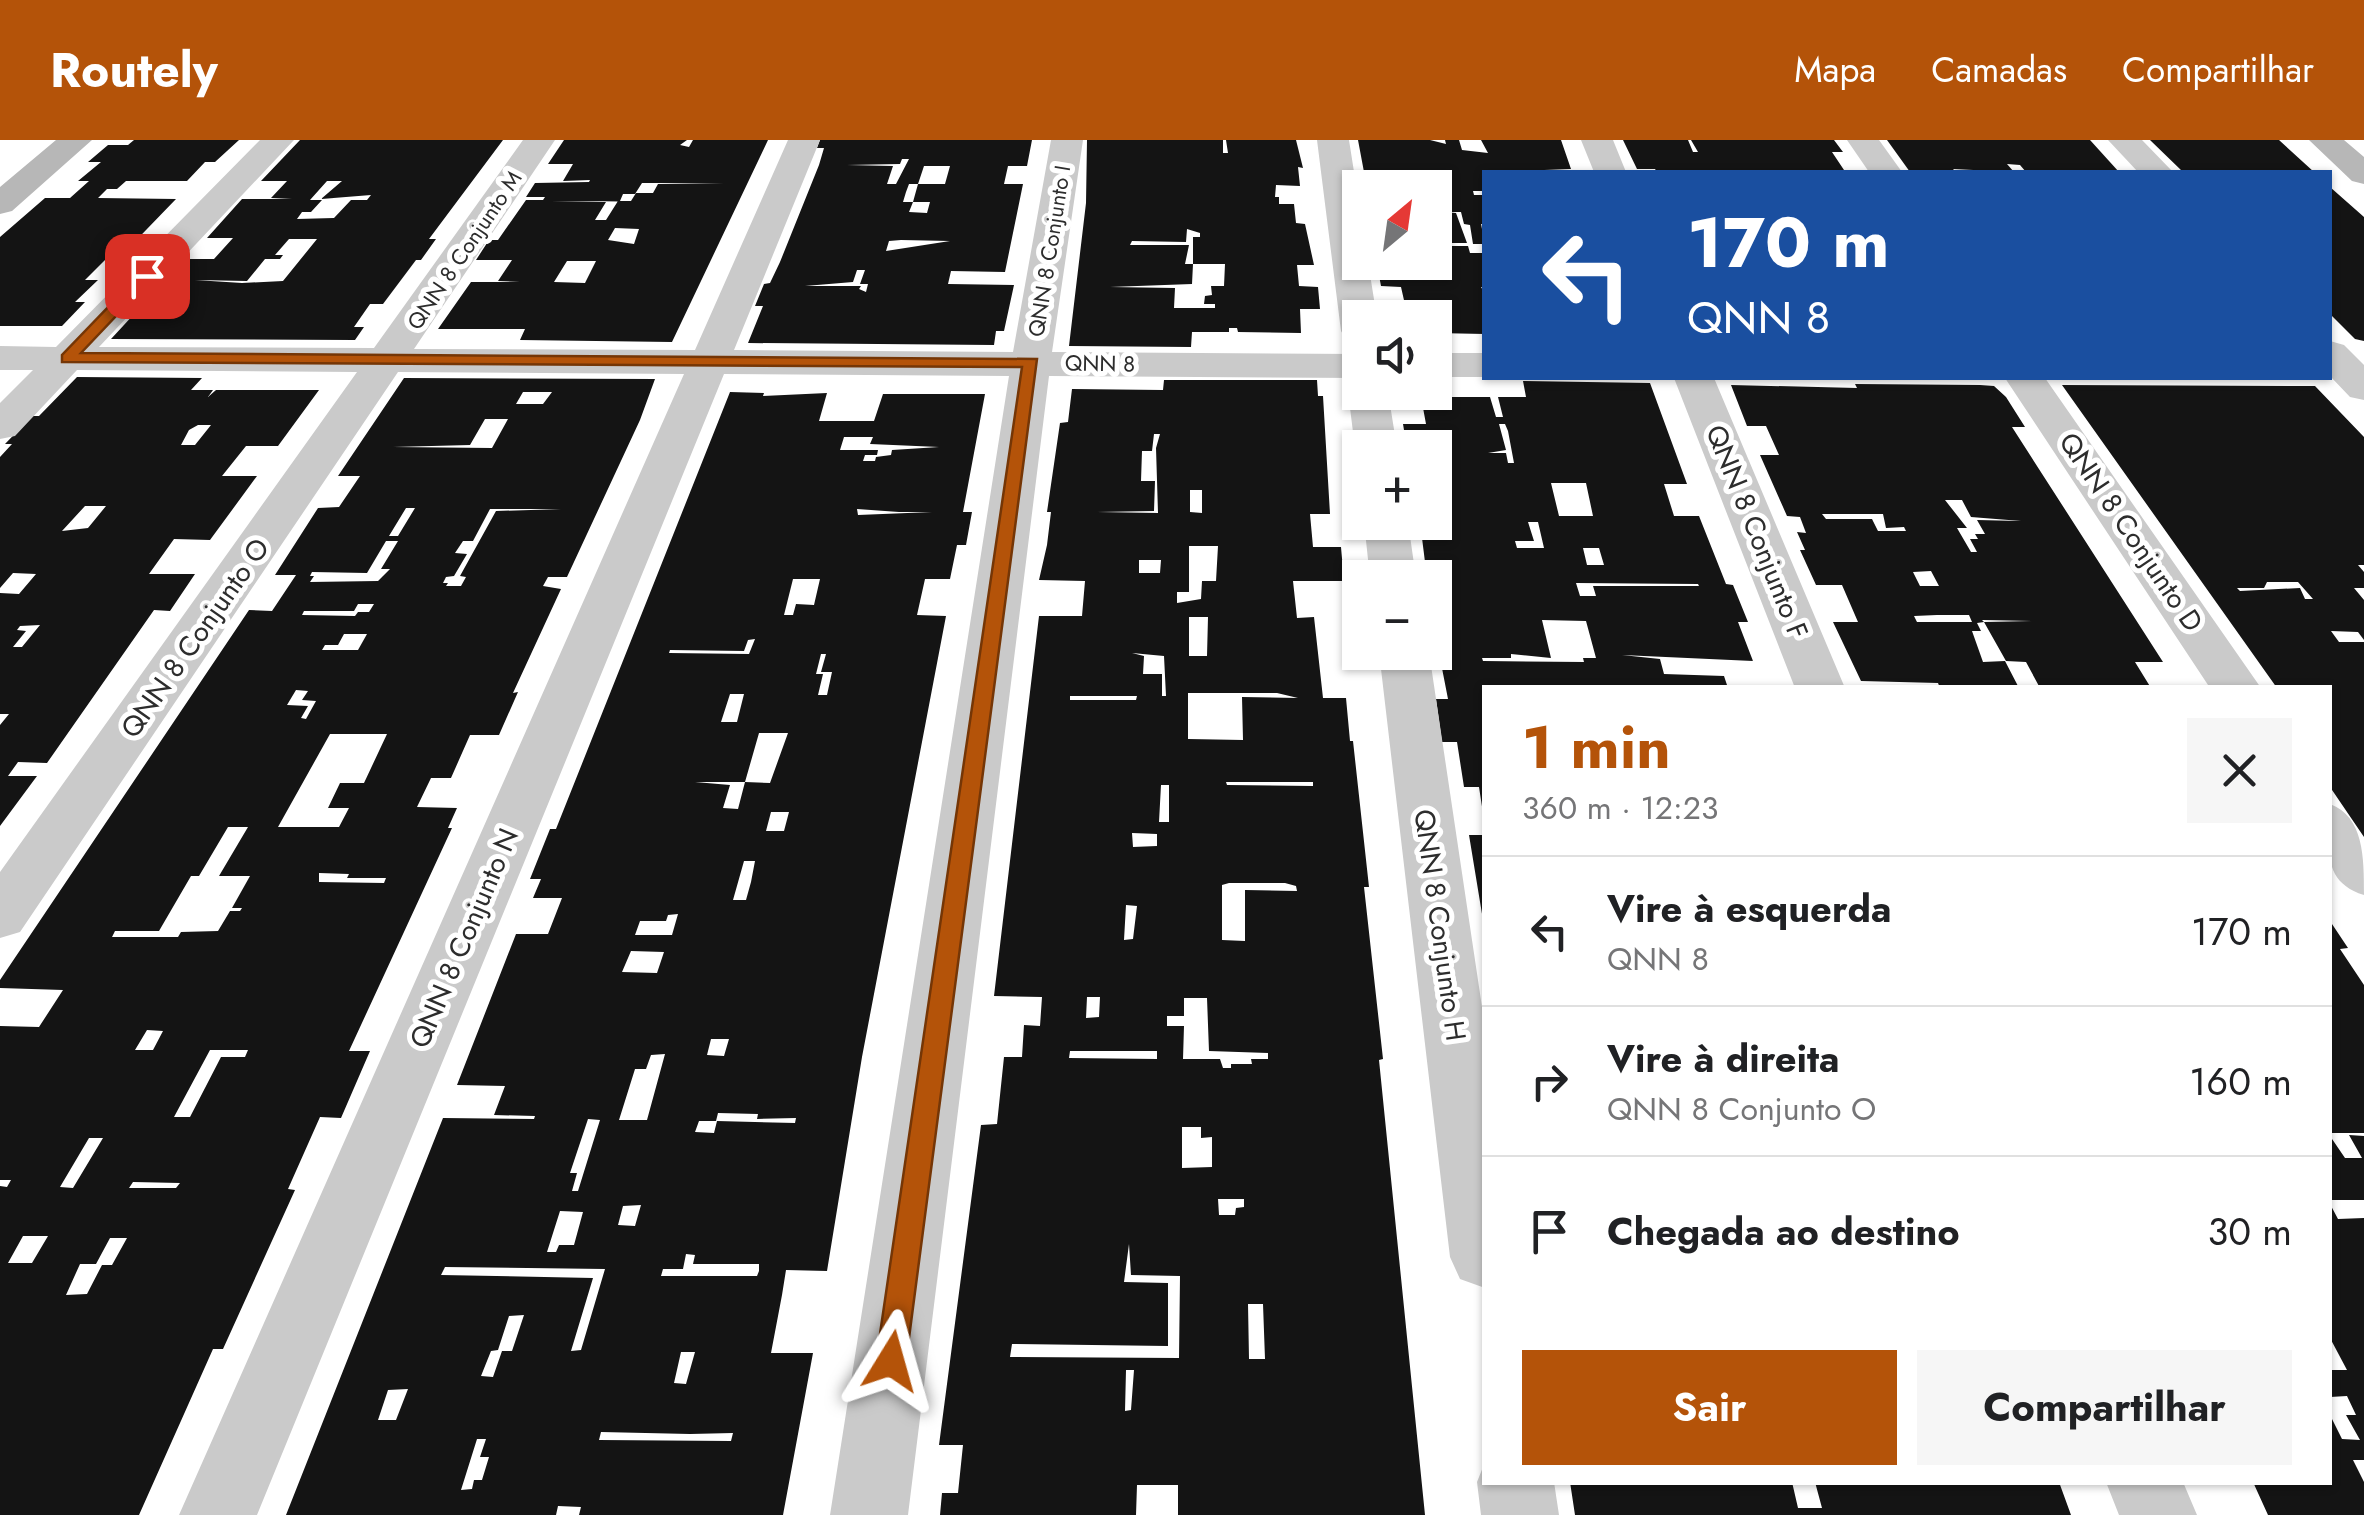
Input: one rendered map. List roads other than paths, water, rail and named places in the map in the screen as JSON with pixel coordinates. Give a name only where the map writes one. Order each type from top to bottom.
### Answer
[{"type":"main road","points":[[0,204],[76,140]]},
{"type":"main road","points":[[2324,140],[2364,174]]},
{"type":"street","points":[[0,427],[278,140]]},
{"type":"street","name":"QNN 8 Conjunto M","points":[[390,360],[539,140]]},
{"type":"street","name":"QNN 8 Conjunto N","points":[[218,1515],[804,140]]},
{"type":"street","name":"QNN 8 Conjunto I","points":[[869,1515],[1031,362],[1067,140]]},
{"type":"street","points":[[1333,140],[1356,300]]},
{"type":"street","points":[[1597,140],[1609,170]]},
{"type":"street","points":[[1864,140],[1885,170]]},
{"type":"street","points":[[2124,140],[2154,170]]},
{"type":"street","name":"QNN 8","points":[[0,358],[1342,366]]},
{"type":"street","name":"QNN 8 Conjunto O","points":[[0,916],[390,360]]},
{"type":"street","points":[[1452,365],[1482,365]]},
{"type":"street","name":"QNN 8 Conjunto F","points":[[1695,380],[1819,685]]},
{"type":"street","name":"QNN 8 Conjunto D","points":[[2026,380],[2234,685]]},
{"type":"street","name":"QNN 8 Conjunto H","points":[[1406,670],[1482,1234]]},
{"type":"street","points":[[2332,827],[2364,874]]},
{"type":"street","points":[[1516,1485],[1520,1515]]},
{"type":"street","points":[[2145,1485],[2158,1515]]}]
